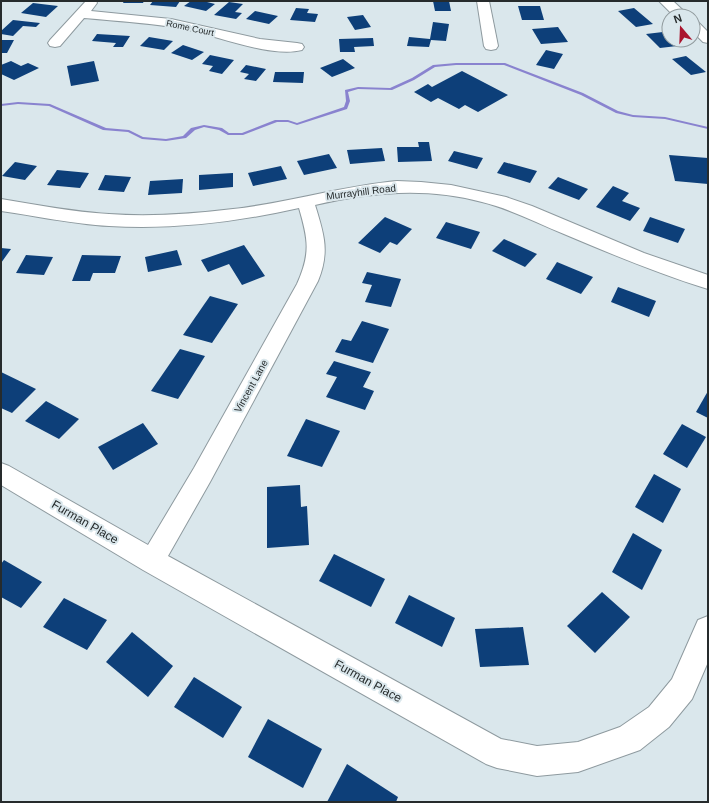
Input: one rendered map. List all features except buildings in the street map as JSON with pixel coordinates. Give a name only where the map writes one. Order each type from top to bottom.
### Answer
[{"type":"street","points":[[54,42],[94,1]]},
{"type":"street","points":[[483,1],[491,46]]},
{"type":"street","points":[[665,1],[673,8]]},
{"type":"street","name":"Rome Court","points":[[81,14],[150,20],[200,28],[252,43],[278,47],[297,47]]},
{"type":"street","name":"Murrayhill Road","points":[[1,205],[89,218],[123,221],[158,220],[234,215],[346,192],[406,187],[453,191],[486,197],[521,209],[643,261],[708,282]]},
{"type":"street","name":"Vincent Lane","points":[[152,562],[202,475],[307,284],[315,263],[316,244],[315,234],[305,201]]},
{"type":"street","name":"Furman Place","points":[[1,473],[152,562],[497,753],[537,761],[578,757],[629,739],[659,717],[682,690],[708,630]]},
{"type":"waterway","points":[[1,105],[18,103],[50,105],[105,129],[129,131],[142,138],[166,140],[184,137],[193,129],[204,126],[220,129],[228,134],[243,134],[276,121],[288,121],[297,124],[346,108],[348,101],[346,91],[358,88],[391,89],[413,79],[434,66],[456,64],[504,64],[582,94],[617,112],[633,116],[665,118],[708,128]]}]
